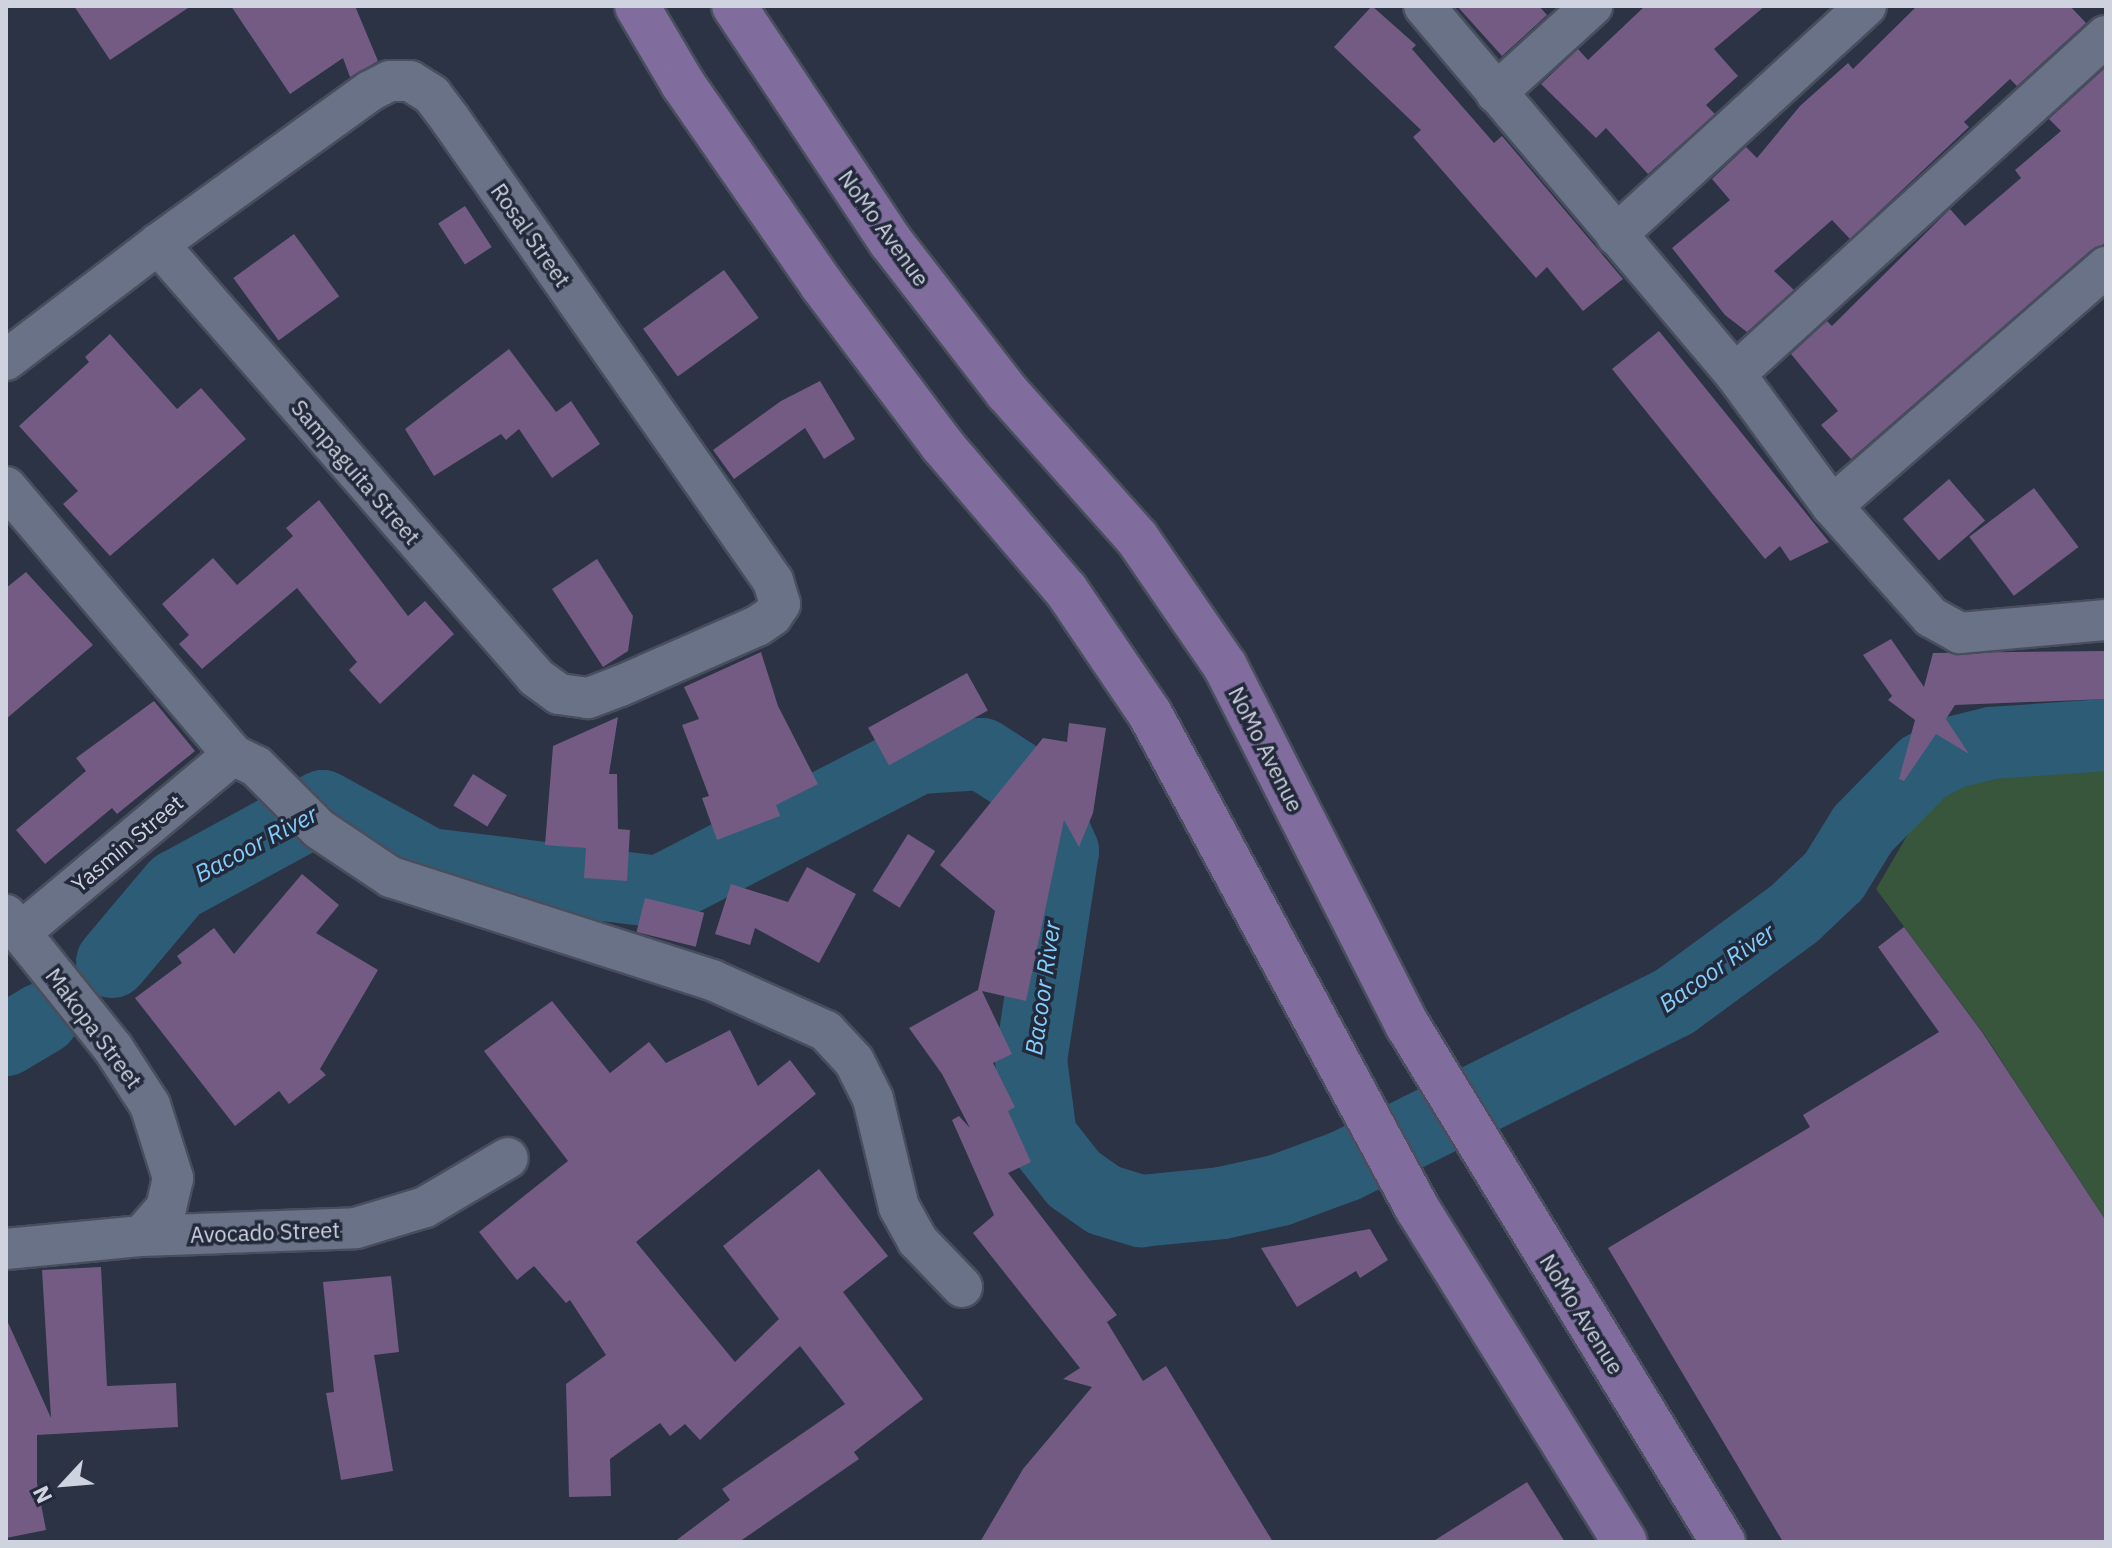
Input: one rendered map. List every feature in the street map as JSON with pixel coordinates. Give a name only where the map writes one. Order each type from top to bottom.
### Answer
[{"type":"main road","points":[[637,6],[683,84],[822,285],[942,445],[1066,590],[1150,714],[1336,1067],[1417,1208],[1625,1542]]},
{"type":"main road","name":"NoMo Avenue","points":[[734,6],[891,242],[1007,392],[1137,538],[1225,666],[1408,1026],[1723,1542]]},
{"type":"street","points":[[1424,6],[1735,374],[1832,506],[1931,617],[1960,633],[2106,620]]},
{"type":"street","points":[[1496,93],[1592,6]]},
{"type":"street","points":[[1616,235],[1866,6]]},
{"type":"street","points":[[1735,374],[2106,36]]},
{"type":"street","name":"Rosal Street","points":[[6,360],[158,244],[370,91],[390,81],[410,81],[432,95],[778,592],[780,604],[772,616],[757,626],[588,698],[559,694]]},
{"type":"street","name":"Sampaguita Street","points":[[158,244],[529,669],[559,694]]},
{"type":"street","points":[[1832,506],[2106,267]]},
{"type":"street","points":[[6,487],[244,760],[319,829],[391,877],[712,980],[826,1031],[854,1061],[873,1099],[899,1207],[917,1240],[962,1287]]},
{"type":"street","name":"Yasmin Street","points":[[13,924],[244,760]]},
{"type":"street","name":"Makopa Street","points":[[13,924],[113,1048],[150,1105],[167,1145],[173,1178],[166,1208],[142,1236]]},
{"type":"street","name":"Avocado Street","points":[[6,1249],[142,1236],[356,1228],[425,1207],[508,1158]]},
{"type":"green space","points":[[2106,762],[2106,1221],[1984,1034],[1876,889],[1939,781],[1963,768]]},
{"type":"building","points":[[74,6],[191,6],[110,60]]},
{"type":"building","points":[[231,6],[355,6],[378,61],[350,77],[343,58],[290,94]]},
{"type":"building","points":[[1372,6],[1416,45],[1412,49],[1494,143],[1502,136],[1623,279],[1583,311],[1547,267],[1536,278],[1413,137],[1421,130],[1334,47]]},
{"type":"building","points":[[1457,6],[1539,6],[1547,15],[1502,56]]},
{"type":"building","points":[[1645,6],[1765,6],[1714,49],[1738,76],[1706,105],[1715,114],[1648,174],[1606,128],[1596,138],[1541,84],[1578,49],[1588,60]]},
{"type":"building","points":[[1917,6],[2070,6],[2086,23],[2017,86],[2010,79],[1964,122],[1969,127],[1850,239],[1832,220],[1774,271],[1794,290],[1747,332],[1725,315],[1672,248],[1730,200],[1712,179],[1746,147],[1757,158],[1800,106],[1848,63],[1853,69]]},
{"type":"building","points":[[2106,67],[2106,243],[2091,250],[1851,459],[1821,425],[1838,411],[1791,354],[1827,321],[1832,326],[1950,209],[1965,226],[2021,178],[2015,170],[2061,131],[2049,119]]},
{"type":"building","points":[[465,206],[492,247],[465,265],[438,223]]},
{"type":"building","points":[[294,234],[339,296],[279,340],[233,278]]},
{"type":"building","points":[[724,270],[759,318],[678,377],[643,329]]},
{"type":"building","points":[[1659,331],[1829,542],[1790,561],[1780,546],[1765,559],[1612,369]]},
{"type":"building","points":[[110,334],[177,409],[201,388],[246,439],[110,556],[63,504],[78,491],[19,426],[89,362],[85,357]]},
{"type":"building","points":[[509,349],[556,412],[571,401],[600,444],[552,478],[519,429],[506,440],[501,434],[434,476],[405,429]]},
{"type":"building","points":[[820,381],[855,439],[824,459],[805,428],[734,479],[713,450],[781,401]]},
{"type":"building","points":[[1949,479],[1985,521],[1939,561],[1903,519]]},
{"type":"building","points":[[2034,488],[2079,547],[2014,596],[1969,537]]},
{"type":"building","points":[[319,500],[408,616],[425,601],[454,634],[380,704],[349,670],[357,662],[297,588],[202,669],[179,644],[189,635],[162,604],[213,558],[237,585],[293,536],[286,528]]},
{"type":"building","points":[[597,559],[633,616],[628,651],[603,667],[552,589]]},
{"type":"building","points":[[26,572],[93,645],[6,719],[6,588]]},
{"type":"building","points":[[1891,639],[1924,687],[1933,653],[2106,651],[2106,699],[1955,705],[1946,719],[1969,754],[1936,734],[1904,781],[1899,779],[1915,720],[1888,700],[1892,696],[1863,655]]},
{"type":"building","points":[[761,652],[778,706],[818,784],[776,805],[780,816],[717,840],[702,798],[709,796],[682,725],[699,719],[684,687]]},
{"type":"building","points":[[967,673],[988,711],[889,765],[868,728]]},
{"type":"building","points":[[154,701],[195,751],[117,814],[112,808],[45,864],[16,830],[86,771],[76,758]]},
{"type":"building","points":[[618,717],[609,774],[617,774],[618,829],[630,830],[627,881],[584,878],[586,848],[545,845],[553,746]]},
{"type":"building","points":[[1069,723],[1106,728],[1093,813],[1079,847],[1064,820],[1026,1001],[982,991],[1012,1054],[993,1063],[1015,1107],[1008,1111],[1031,1162],[1008,1173],[1117,1315],[1107,1322],[1143,1381],[1166,1366],[1273,1542],[980,1542],[1023,1469],[1092,1387],[1063,1379],[1080,1368],[973,1233],[994,1215],[952,1120],[959,1116],[970,1128],[942,1074],[909,1028],[978,990],[995,911],[940,865],[1043,738],[1067,742]]},
{"type":"building","points":[[473,774],[507,795],[487,827],[453,805]]},
{"type":"building","points":[[908,834],[935,851],[900,908],[872,891]]},
{"type":"building","points":[[807,867],[856,894],[819,963],[755,928],[750,945],[715,934],[731,884],[788,902]]},
{"type":"building","points":[[302,874],[339,905],[316,933],[378,970],[320,1069],[326,1075],[289,1104],[279,1091],[235,1126],[135,998],[182,963],[177,956],[214,928],[234,954]]},
{"type":"building","points":[[645,898],[704,913],[696,947],[637,932]]},
{"type":"building","points":[[1904,927],[1982,1032],[2106,1221],[2106,1542],[1783,1542],[1608,1248],[1810,1127],[1803,1115],[1939,1032],[1878,947]]},
{"type":"building","points":[[552,1001],[610,1073],[649,1042],[666,1063],[730,1030],[758,1086],[790,1060],[816,1094],[636,1242],[735,1362],[779,1319],[723,1246],[819,1169],[888,1256],[843,1292],[923,1399],[854,1452],[859,1459],[739,1542],[674,1542],[730,1500],[722,1489],[845,1404],[800,1346],[700,1440],[685,1424],[670,1436],[660,1423],[610,1459],[611,1496],[569,1497],[566,1384],[606,1355],[570,1300],[566,1303],[534,1266],[517,1280],[479,1232],[568,1161],[484,1051]]},
{"type":"building","points":[[1370,1229],[1388,1260],[1360,1278],[1356,1271],[1297,1307],[1261,1248]]},
{"type":"building","points":[[101,1267],[107,1386],[176,1383],[178,1427],[37,1435],[37,1483],[46,1530],[6,1538],[6,1318],[51,1418],[42,1270]]},
{"type":"building","points":[[391,1276],[399,1352],[374,1355],[393,1471],[341,1480],[326,1393],[334,1392],[323,1282]]},
{"type":"building","points":[[1527,1482],[1565,1542],[1432,1542]]},
{"type":"waterway","name":"Bacoor River","points":[[112,962],[176,886],[323,806],[429,864],[659,892],[919,758],[982,754],[1035,788],[1063,851],[1031,1060],[1041,1137],[1074,1179],[1104,1200],[1141,1211],[1222,1203],[1280,1190],[1345,1166],[1674,1002],[1795,913],[1834,876],[1863,829],[1923,768],[1951,753],[1991,743],[2106,735]]},
{"type":"waterway","name":"Bacoor River","points":[[6,1040],[43,1018]]}]
